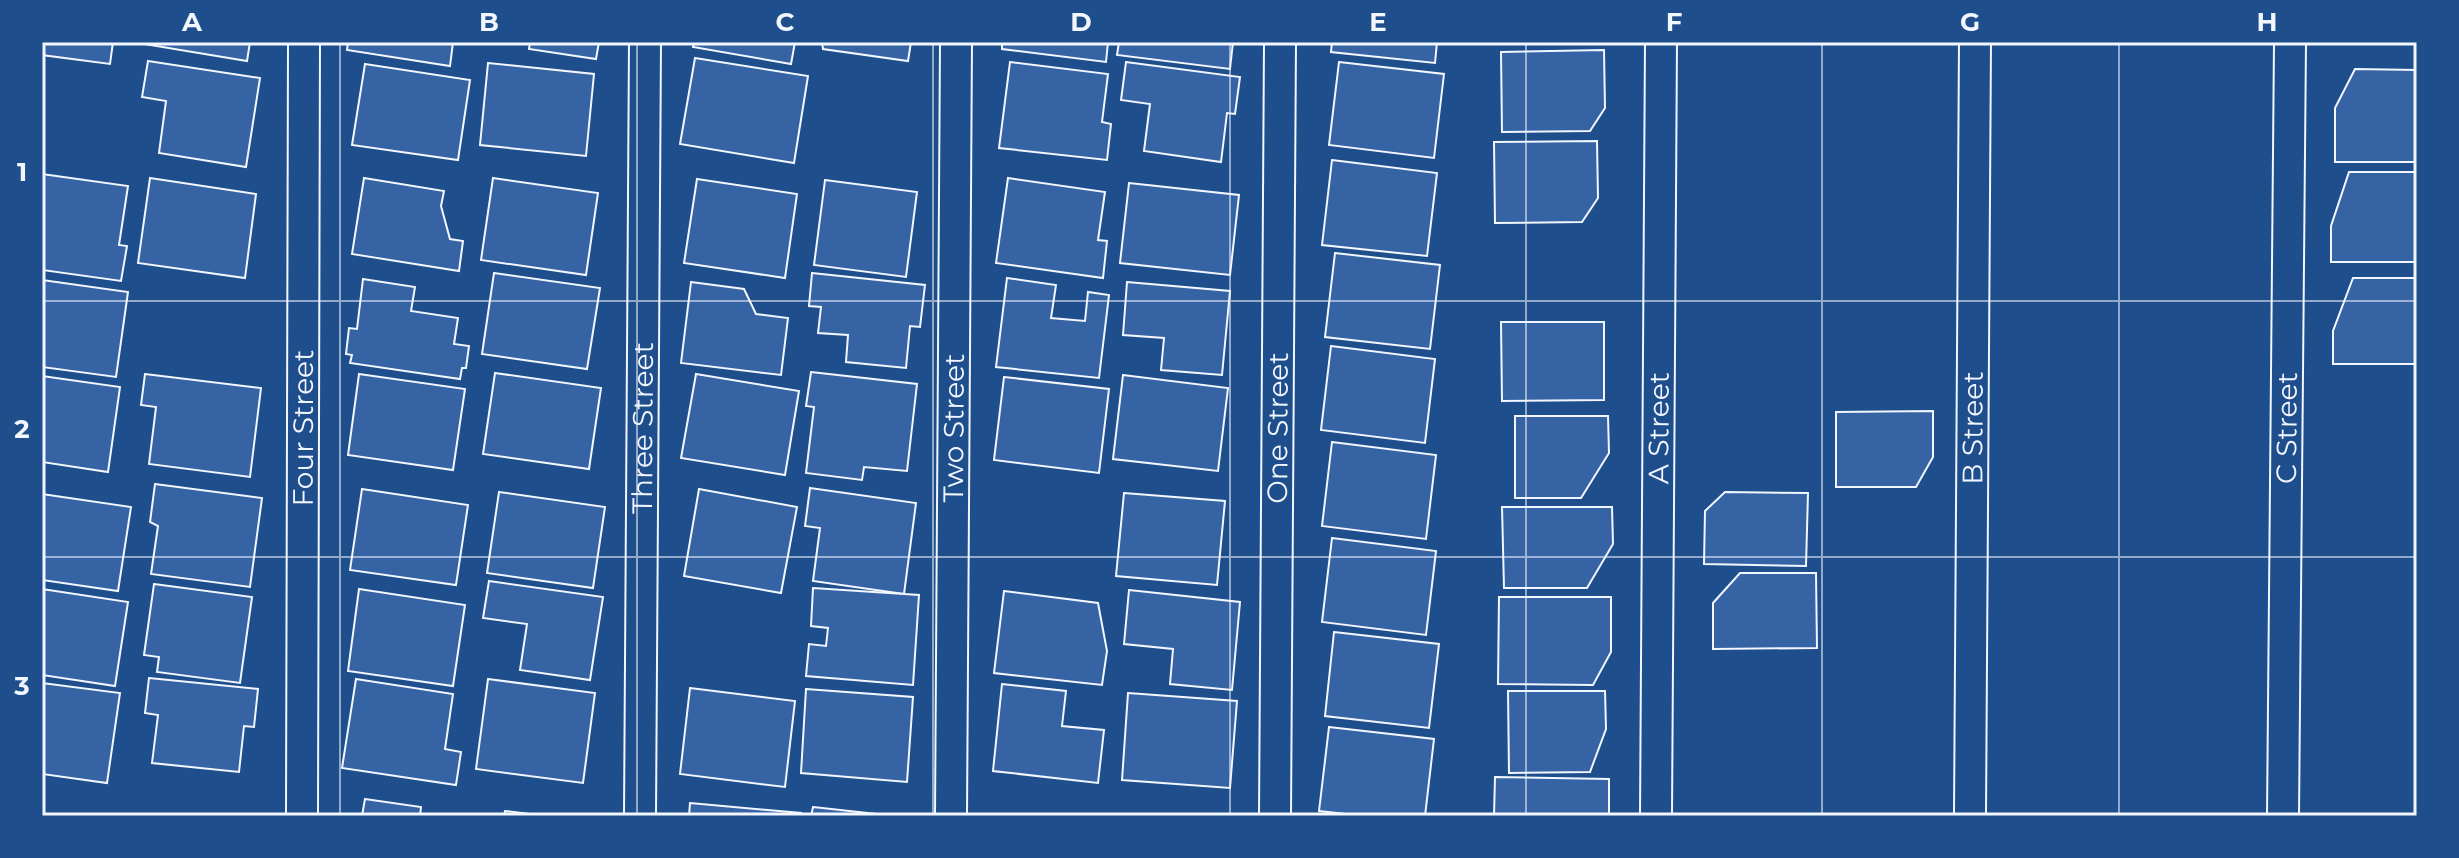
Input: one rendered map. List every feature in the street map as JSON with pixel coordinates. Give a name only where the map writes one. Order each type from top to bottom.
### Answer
[{"type":"lane","name":"Four Street","points":[[302,816],[304,42]]},
{"type":"lane","name":"Three Street","points":[[640,816],[645,42]]},
{"type":"lane","name":"Two Street","points":[[951,816],[956,42]]},
{"type":"lane","name":"One Street","points":[[1275,816],[1280,42]]},
{"type":"lane","name":"A Street","points":[[1656,816],[1661,42]]},
{"type":"lane","name":"B Street","points":[[1970,816],[1975,42]]},
{"type":"lane","name":"C Street","points":[[2283,816],[2290,42]]},
{"type":"building","points":[[42,42],[113,42],[110,64],[42,55]]},
{"type":"building","points":[[144,42],[250,42],[247,61]]},
{"type":"building","points":[[348,42],[453,42],[450,66],[347,50]]},
{"type":"building","points":[[530,42],[599,42],[596,59],[529,49]]},
{"type":"building","points":[[694,42],[795,42],[791,64],[693,47]]},
{"type":"building","points":[[822,42],[911,42],[908,61],[823,49]]},
{"type":"building","points":[[1002,42],[1108,42],[1106,62],[1002,49]]},
{"type":"building","points":[[1119,42],[1233,42],[1230,69],[1117,55]]},
{"type":"building","points":[[1332,42],[1437,42],[1435,63],[1331,52]]},
{"type":"building","points":[[1604,50],[1605,108],[1590,131],[1502,132],[1501,52]]},
{"type":"building","points":[[695,58],[808,76],[794,163],[680,144]]},
{"type":"building","points":[[148,61],[260,78],[246,167],[159,153],[166,101],[142,97]]},
{"type":"building","points":[[1010,62],[1108,74],[1102,122],[1111,124],[1107,160],[999,148]]},
{"type":"building","points":[[1126,62],[1240,77],[1235,114],[1227,113],[1221,162],[1144,151],[1150,104],[1121,100]]},
{"type":"building","points":[[1339,62],[1444,74],[1434,158],[1329,145]]},
{"type":"building","points":[[488,63],[594,74],[586,156],[480,145]]},
{"type":"building","points":[[365,64],[470,80],[458,160],[352,145]]},
{"type":"building","points":[[2355,69],[2417,70],[2417,162],[2335,162],[2335,108]]},
{"type":"building","points":[[1597,141],[1598,198],[1582,222],[1495,223],[1494,142]]},
{"type":"building","points":[[1332,160],[1437,173],[1427,256],[1322,245]]},
{"type":"building","points":[[2349,172],[2417,172],[2417,262],[2331,262],[2331,226]]},
{"type":"building","points":[[42,174],[128,186],[119,245],[127,246],[121,281],[42,270]]},
{"type":"building","points":[[150,178],[256,194],[245,278],[138,263]]},
{"type":"building","points":[[364,178],[444,191],[441,206],[450,239],[463,241],[459,271],[352,254]]},
{"type":"building","points":[[493,178],[598,193],[586,275],[481,260]]},
{"type":"building","points":[[1008,178],[1105,192],[1098,240],[1107,241],[1103,278],[996,263]]},
{"type":"building","points":[[697,179],[797,194],[785,278],[684,263]]},
{"type":"building","points":[[825,180],[917,192],[906,277],[814,265]]},
{"type":"building","points":[[1129,183],[1239,195],[1230,275],[1120,263]]},
{"type":"building","points":[[1335,253],[1440,265],[1430,349],[1325,337]]},
{"type":"building","points":[[494,273],[600,288],[587,369],[482,354]]},
{"type":"building","points":[[812,273],[925,285],[920,327],[910,326],[906,368],[846,362],[848,335],[818,333],[821,307],[809,306]]},
{"type":"building","points":[[1007,278],[1056,285],[1051,318],[1085,321],[1088,292],[1109,295],[1099,378],[996,367]]},
{"type":"building","points":[[2353,278],[2417,278],[2417,364],[2333,364],[2333,331]]},
{"type":"building","points":[[363,279],[415,287],[411,311],[458,318],[454,344],[469,346],[466,368],[462,368],[460,379],[350,363],[352,355],[346,354],[349,328],[357,329]]},
{"type":"building","points":[[42,280],[128,292],[116,377],[42,367]]},
{"type":"building","points":[[691,282],[744,289],[756,314],[788,318],[781,375],[681,363]]},
{"type":"building","points":[[1127,282],[1230,291],[1222,375],[1161,370],[1164,338],[1123,335]]},
{"type":"building","points":[[1501,322],[1604,322],[1604,400],[1502,401]]},
{"type":"building","points":[[1331,346],[1435,359],[1425,443],[1321,430]]},
{"type":"building","points":[[811,372],[917,384],[907,471],[864,467],[862,480],[806,473],[814,407],[806,406]]},
{"type":"building","points":[[495,373],[601,388],[589,469],[483,454]]},
{"type":"building","points":[[145,374],[261,388],[250,477],[149,464],[156,407],[141,405]]},
{"type":"building","points":[[359,374],[465,389],[453,470],[348,455]]},
{"type":"building","points":[[696,374],[799,391],[785,475],[681,458]]},
{"type":"building","points":[[1123,375],[1228,388],[1218,471],[1113,459]]},
{"type":"building","points":[[42,376],[120,387],[108,472],[42,462]]},
{"type":"building","points":[[1004,377],[1109,389],[1099,473],[994,460]]},
{"type":"building","points":[[1933,411],[1933,457],[1916,487],[1836,487],[1836,412]]},
{"type":"building","points":[[1515,416],[1608,416],[1609,453],[1581,498],[1515,498]]},
{"type":"building","points":[[1332,442],[1436,455],[1426,539],[1322,526]]},
{"type":"building","points":[[155,484],[262,498],[250,587],[151,574],[158,526],[150,522]]},
{"type":"building","points":[[810,488],[916,503],[904,594],[813,581],[820,528],[805,526]]},
{"type":"building","points":[[362,489],[468,505],[456,585],[350,570]]},
{"type":"building","points":[[699,489],[797,507],[781,593],[684,576]]},
{"type":"building","points":[[499,492],[605,507],[593,588],[487,573]]},
{"type":"building","points":[[1725,492],[1808,493],[1806,566],[1704,564],[1705,511]]},
{"type":"building","points":[[1124,493],[1225,501],[1217,585],[1116,576]]},
{"type":"building","points":[[42,494],[131,507],[118,591],[42,580]]},
{"type":"building","points":[[1502,507],[1612,507],[1613,544],[1587,588],[1504,588]]},
{"type":"building","points":[[1332,538],[1436,551],[1426,635],[1322,622]]},
{"type":"building","points":[[1740,573],[1816,573],[1817,648],[1713,649],[1713,603]]},
{"type":"building","points":[[489,581],[603,597],[590,680],[520,670],[527,624],[483,618]]},
{"type":"building","points":[[154,584],[252,597],[240,683],[157,672],[159,657],[144,655]]},
{"type":"building","points":[[813,588],[919,595],[913,685],[806,676],[809,644],[826,646],[828,628],[811,626]]},
{"type":"building","points":[[42,589],[128,602],[115,686],[42,675]]},
{"type":"building","points":[[359,589],[465,605],[453,686],[348,671]]},
{"type":"building","points":[[1129,590],[1240,602],[1232,690],[1170,684],[1173,649],[1124,644]]},
{"type":"building","points":[[1004,591],[1098,603],[1107,651],[1102,685],[994,673]]},
{"type":"building","points":[[1499,597],[1611,597],[1611,652],[1593,685],[1498,684]]},
{"type":"building","points":[[1334,632],[1439,644],[1429,728],[1325,716]]},
{"type":"building","points":[[149,678],[258,689],[254,727],[244,726],[239,772],[152,763],[158,715],[145,713]]},
{"type":"building","points":[[356,679],[453,694],[445,749],[461,752],[456,785],[342,768]]},
{"type":"building","points":[[488,679],[595,693],[583,783],[476,769]]},
{"type":"building","points":[[42,683],[120,693],[107,783],[42,774]]},
{"type":"building","points":[[1002,684],[1066,691],[1062,726],[1104,730],[1098,783],[993,771]]},
{"type":"building","points":[[690,688],[795,701],[785,787],[680,774]]},
{"type":"building","points":[[806,689],[913,697],[907,782],[801,773]]},
{"type":"building","points":[[1508,691],[1605,691],[1606,729],[1590,772],[1509,773]]},
{"type":"building","points":[[1128,693],[1237,701],[1230,788],[1122,780]]},
{"type":"building","points":[[1329,727],[1434,739],[1425,816],[1364,816],[1319,811]]},
{"type":"building","points":[[1495,777],[1609,779],[1609,816],[1494,816]]},
{"type":"building","points":[[365,799],[421,807],[420,816],[362,816]]},
{"type":"building","points":[[690,803],[801,813],[801,816],[689,816]]},
{"type":"building","points":[[813,807],[895,816],[811,816]]},
{"type":"building","points":[[505,811],[546,816],[504,816]]}]
